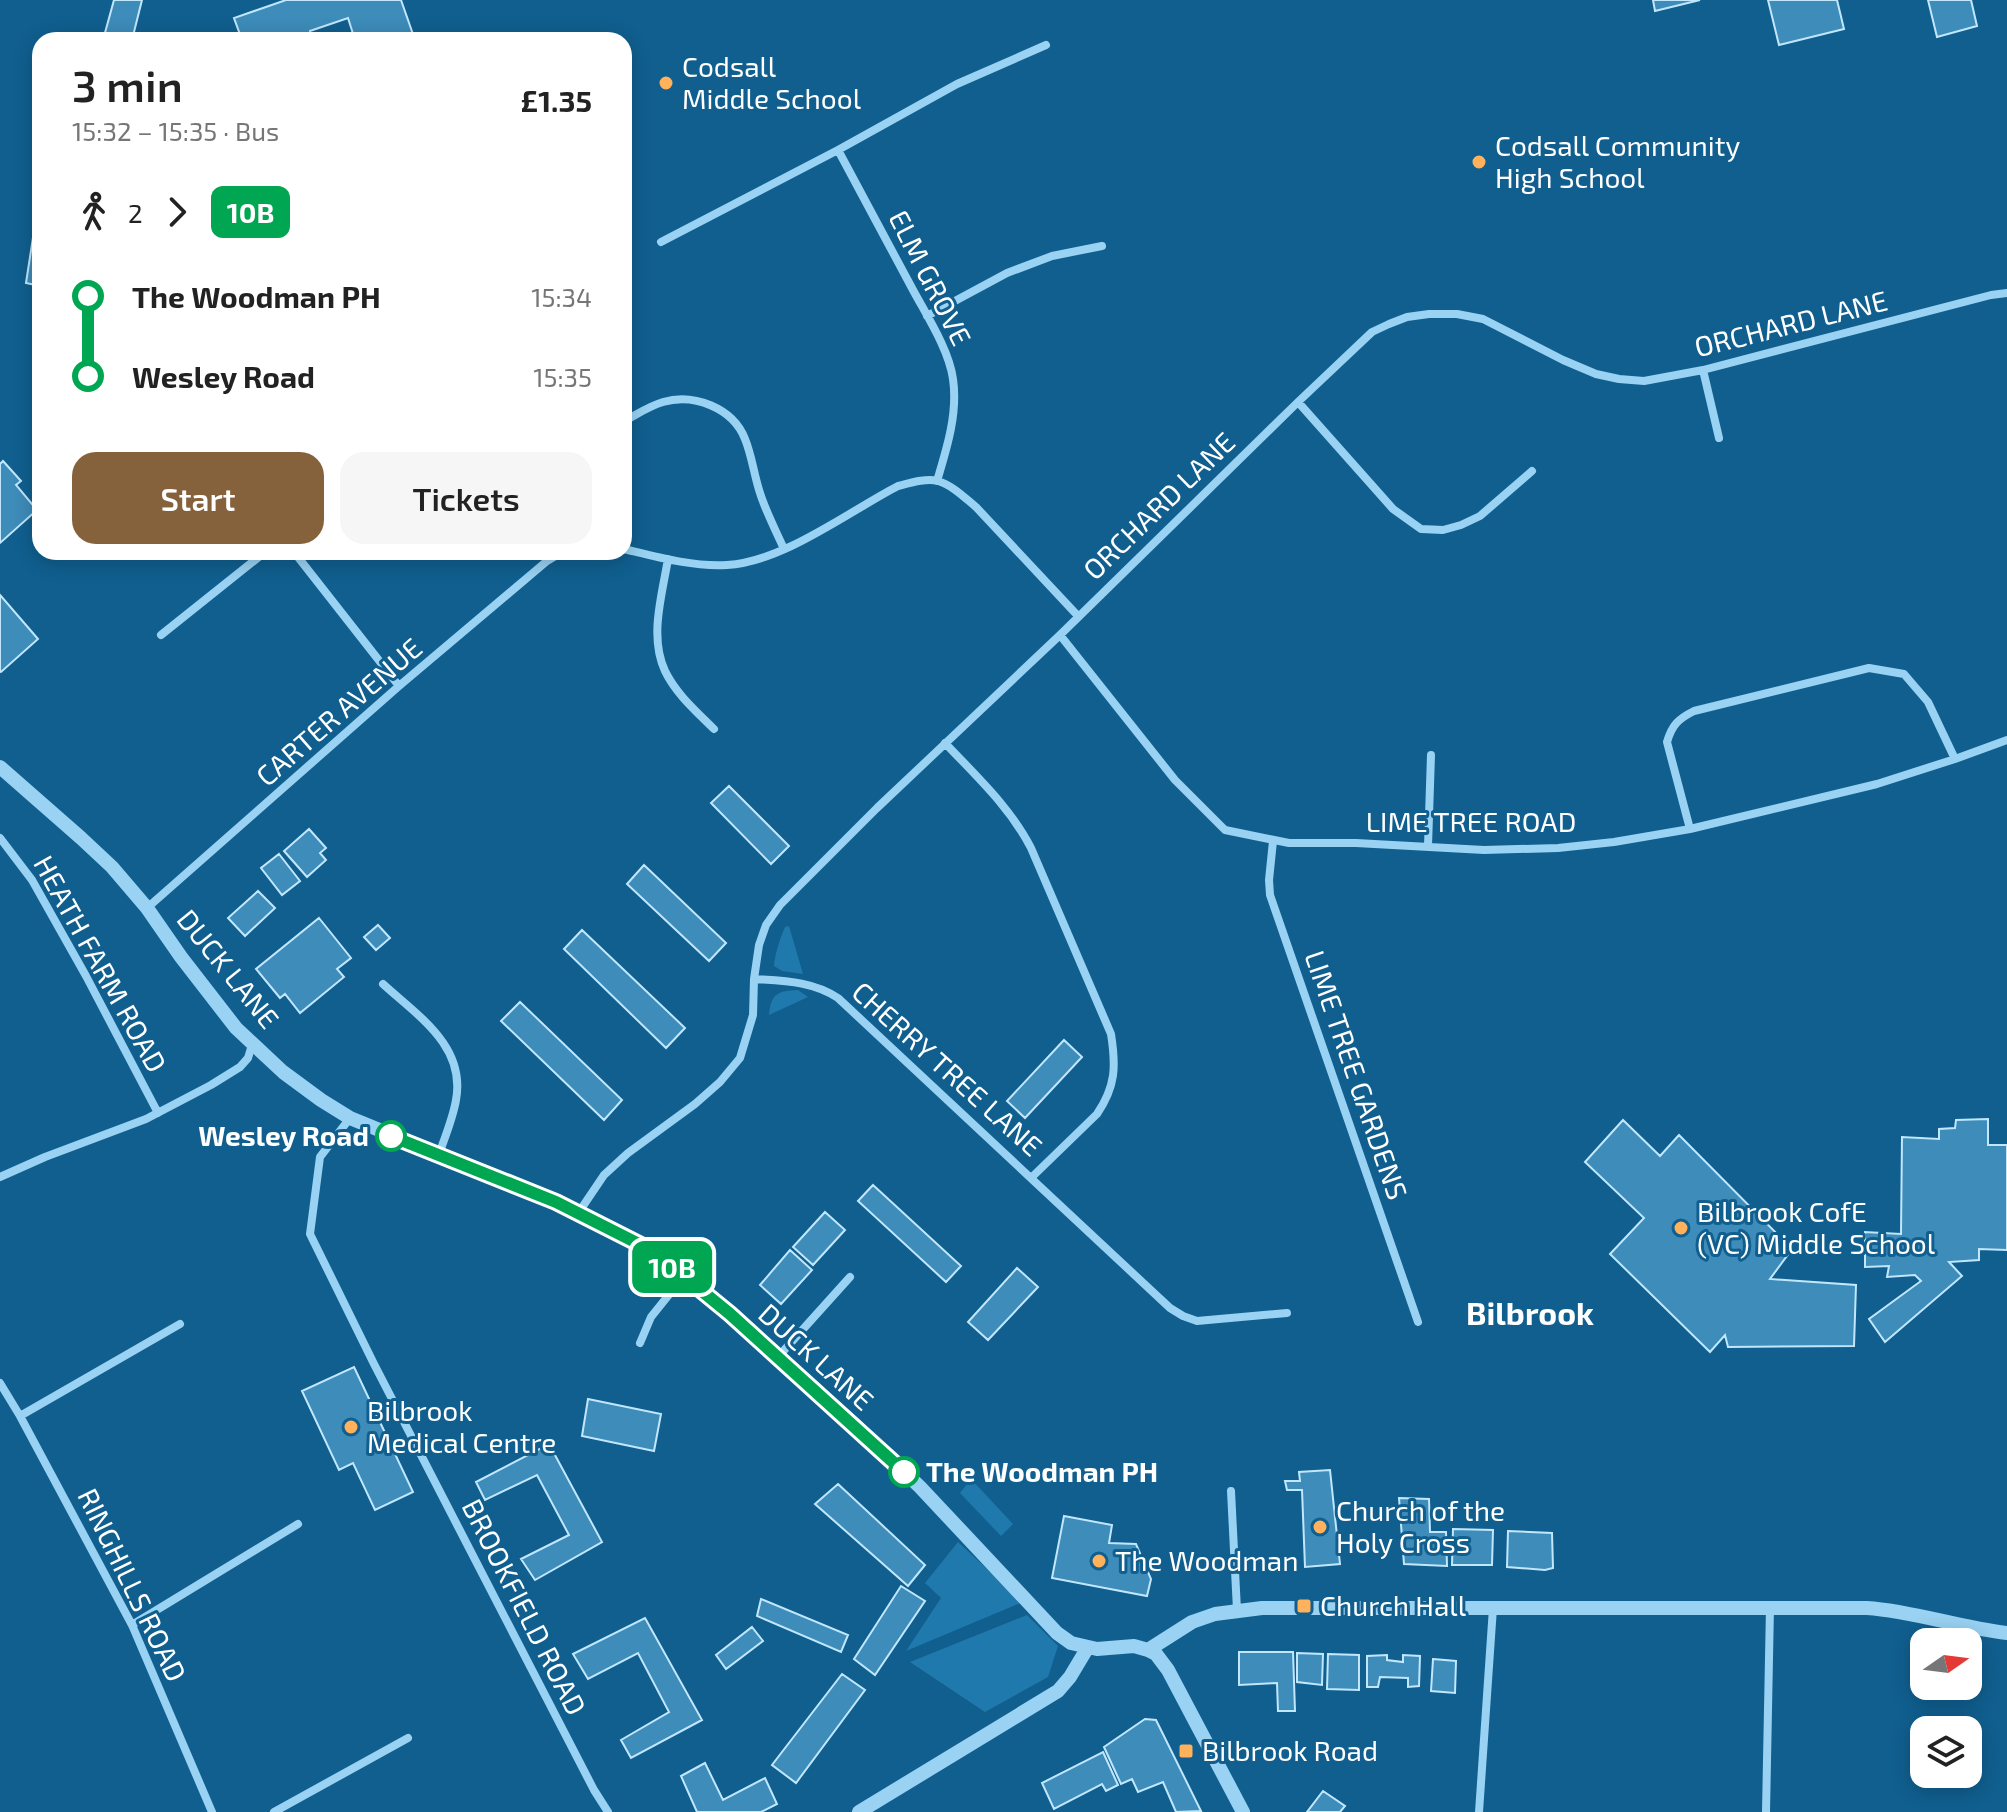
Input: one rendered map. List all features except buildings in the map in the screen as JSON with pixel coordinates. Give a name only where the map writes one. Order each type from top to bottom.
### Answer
[{"type":"street","points":[[661,242],[957,84],[1046,45]]},
{"type":"street","name":"ELM GROVE","points":[[838,150],[946,353],[953,375],[955,395],[950,435],[937,481]]},
{"type":"street","points":[[927,316],[1007,273],[1052,256],[1102,246]]},
{"type":"street","name":"ORCHARD LANE","points":[[579,1212],[604,1175],[628,1153],[695,1104],[720,1082],[740,1058],[753,1015],[759,945],[766,925],[780,905],[1372,332],[1407,317],[1457,314],[1483,319],[1596,374],[1644,381],[1703,370],[2007,293]]},
{"type":"street","points":[[1703,370],[1719,438]]},
{"type":"street","points":[[632,417],[661,403],[678,400],[700,401],[719,409],[733,421],[745,438],[761,496],[784,549]]},
{"type":"street","points":[[1298,402],[1393,509],[1421,529],[1443,530],[1480,516],[1532,471]]},
{"type":"street","points":[[632,551],[702,564],[727,565],[754,561],[784,549],[898,486],[937,481],[959,492],[976,507],[1078,616]]},
{"type":"street","points":[[668,559],[658,623],[658,645],[665,671],[682,697],[714,729]]},
{"type":"street","points":[[161,635],[255,560]]},
{"type":"street","points":[[300,560],[399,686]]},
{"type":"street","name":"CARTER AVENUE","points":[[147,908],[399,686],[549,560]]},
{"type":"street","name":"LIME TREE ROAD","points":[[1060,635],[1175,780],[1225,830],[1273,841],[1484,850],[1558,848],[1655,836],[1877,784],[2007,740]]},
{"type":"street","points":[[1690,829],[1667,742],[1671,728],[1679,718],[1694,711],[1869,668],[1904,674],[1928,702],[1955,759]]},
{"type":"street","name":"CHERRY TREE LANE","points":[[754,979],[809,985],[838,998],[1031,1178],[1097,1114],[1113,1081],[1115,1060],[1111,1034],[1022,830],[1012,815],[945,743]]},
{"type":"street","points":[[1428,846],[1431,755]]},
{"type":"street","name":"DUCK LANE","points":[[0,767],[112,867],[147,908],[214,1002],[252,1045],[283,1072],[350,1118],[579,1212],[641,1245],[684,1276],[854,1424],[920,1487],[1057,1633],[1071,1643],[1088,1647]]},
{"type":"street","name":"HEATH FARM ROAD","points":[[0,838],[32,880],[158,1113]]},
{"type":"street","name":"LIME TREE GARDENS","points":[[1273,841],[1270,895],[1418,1322]]},
{"type":"street","points":[[383,984],[442,1039],[456,1068],[456,1102],[439,1154]]},
{"type":"street","points":[[0,1177],[158,1113],[240,1067],[248,1058],[252,1045]]},
{"type":"street","name":"BROOKFIELD ROAD","points":[[350,1118],[320,1157],[310,1234],[388,1392],[608,1812]]},
{"type":"street","points":[[1031,1178],[1170,1308],[1183,1316],[1197,1321],[1287,1313]]},
{"type":"street","points":[[640,1343],[651,1317],[684,1276]]},
{"type":"street","points":[[777,1357],[850,1277]]},
{"type":"street","points":[[20,1416],[180,1324]]},
{"type":"street","name":"RINGHILLS ROAD","points":[[0,1383],[132,1625],[212,1812]]},
{"type":"street","points":[[1231,1491],[1237,1610]]},
{"type":"street","points":[[132,1625],[298,1524]]},
{"type":"street","points":[[1766,1812],[1770,1607]]},
{"type":"street","points":[[1148,1650],[1192,1622],[1215,1614],[1262,1608],[1890,1609],[2007,1633]]},
{"type":"street","points":[[1479,1812],[1493,1608]]},
{"type":"street","points":[[859,1812],[1058,1691],[1088,1647],[1107,1649],[1134,1646],[1156,1654],[1168,1670],[1243,1812]]},
{"type":"street","points":[[274,1812],[408,1738]]},
{"type":"shaded area","points":[[789,926],[803,974],[782,971],[774,966],[781,936],[785,927]]},
{"type":"shaded area","points":[[798,990],[808,997],[769,1015],[777,995]]},
{"type":"shaded area","points":[[971,1479],[1013,1524],[1001,1536],[960,1493]]},
{"type":"shaded area","points":[[958,1542],[1023,1602],[906,1651],[941,1598],[925,1583]]},
{"type":"shaded area","points":[[1027,1615],[1058,1646],[1048,1677],[985,1712],[910,1662]]},
{"type":"bus line","name":"10B","points":[[391,1136],[579,1212],[641,1245],[730,1314],[904,1472]]},
{"type":"place","name":"Codsall Middle School","points":[[666,83]]},
{"type":"place","name":"Codsall Community High School","points":[[1479,162]]},
{"type":"place","name":"Wesley Road","points":[[391,1136]]},
{"type":"place","name":"Bilbrook CofE (VC) Middle School","points":[[1681,1228]]},
{"type":"place","name":"Bilbrook Medical Centre","points":[[351,1427]]},
{"type":"place","name":"The Woodman PH","points":[[904,1472]]},
{"type":"place","name":"Church of the Holy Cross","points":[[1320,1527]]},
{"type":"place","name":"The Woodman","points":[[1099,1561]]},
{"type":"place","name":"Church Hall","points":[[1304,1606]]},
{"type":"place","name":"Bilbrook Road","points":[[1186,1751]]},
{"type":"district","name":"Bilbrook","points":[[1530,1314]]}]
